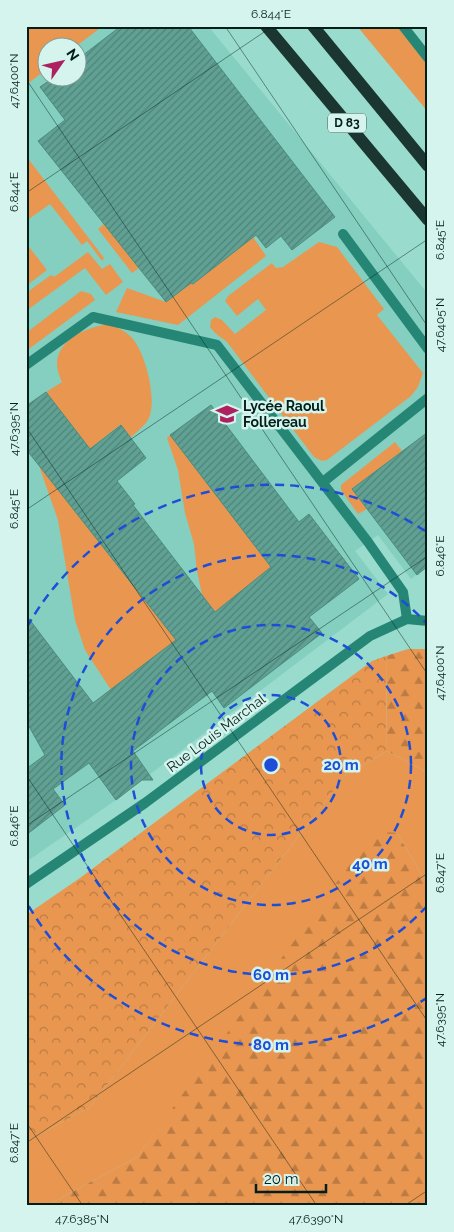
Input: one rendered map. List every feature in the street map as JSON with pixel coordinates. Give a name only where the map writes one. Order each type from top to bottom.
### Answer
[{"type":"main road","name":"D 83","points":[[266,26],[428,220]]},
{"type":"main road","name":"D 83","points":[[313,26],[428,166]]},
{"type":"street","points":[[403,26],[428,58]]},
{"type":"street","points":[[343,234],[428,349]]},
{"type":"street","points":[[26,365],[93,316],[217,345],[368,542],[403,592],[407,619],[428,621]]},
{"type":"street","points":[[322,482],[428,398]]},
{"type":"street","name":"Rue Louis Marchal","points":[[26,884],[145,803],[370,636],[407,619]]},
{"type":"shaded area","name":"Lycée Raoul Follereau","points":[[26,26],[208,26],[428,294],[428,566],[411,579],[378,535],[355,551],[388,594],[116,800],[26,862]]},
{"type":"green space","points":[[26,26],[103,26],[87,38],[38,38],[38,76],[26,85]]},
{"type":"green space","points":[[357,26],[397,26],[428,65],[428,112]]},
{"type":"green space","points":[[26,156],[104,258],[102,261],[87,241],[82,245],[50,204],[26,221]]},
{"type":"green space","points":[[104,224],[139,268],[132,273],[98,229]]},
{"type":"green space","points":[[253,237],[266,256],[178,325],[116,312],[127,288],[166,302],[191,283],[193,284]]},
{"type":"green space","points":[[319,242],[337,247],[384,309],[377,315],[423,373],[418,387],[411,396],[327,460],[322,461],[314,457],[227,342],[210,327],[211,320],[215,317],[222,320],[235,334],[266,310],[258,299],[237,316],[225,301],[228,296],[272,263],[276,268],[283,267]]},
{"type":"green space","points":[[26,243],[47,270],[26,286]]},
{"type":"green space","points":[[88,252],[102,269],[110,264],[123,282],[106,295],[85,268],[26,311],[26,293],[51,275],[54,277]]},
{"type":"green space","points":[[81,291],[91,294],[95,300],[26,351],[26,333]]},
{"type":"green space","points":[[110,324],[128,334],[138,346],[149,377],[152,400],[151,410],[147,421],[130,438],[120,425],[90,449],[46,392],[62,382],[58,373],[57,363],[59,354],[69,340],[93,327]]},
{"type":"green space","points":[[170,435],[271,567],[215,612],[202,595],[194,544],[185,513],[178,470],[167,438]]},
{"type":"green space","points":[[395,442],[402,451],[352,489],[367,509],[358,514],[341,490],[341,485]]},
{"type":"green space","points":[[38,463],[176,640],[111,690],[85,650],[75,620],[58,520]]},
{"type":"green space","points":[[408,649],[428,649],[428,773],[387,751],[386,656]]},
{"type":"green space","points":[[386,656],[387,751],[345,776],[90,1107],[26,1142],[26,915],[80,878],[372,661]]},
{"type":"green space","points":[[387,751],[428,773],[428,885],[397,833],[197,1076],[137,1157],[46,1206],[26,1206],[26,1142],[90,1107],[345,776]]},
{"type":"green space","points":[[374,831],[397,833],[428,885],[428,1206],[46,1206],[137,1157]]},
{"type":"building","points":[[121,26],[188,26],[335,217],[292,250],[281,236],[266,248],[256,235],[193,284],[191,283],[166,302],[38,141],[65,120],[41,88],[88,88],[88,51]]},
{"type":"building","points":[[46,392],[90,449],[121,425],[146,458],[117,481],[135,504],[133,505],[215,612],[271,567],[170,435],[211,405],[299,522],[309,514],[359,579],[309,617],[322,633],[224,708],[212,691],[133,751],[153,780],[142,780],[116,800],[89,763],[53,789],[65,805],[26,835],[26,769],[45,755],[26,721],[26,615],[93,703],[176,640],[26,449],[26,406]]},
{"type":"building","points":[[428,432],[428,566],[417,575],[352,489]]},
{"type":"place","name":"Lycée Raoul Follereau","points":[[227,414]]}]
